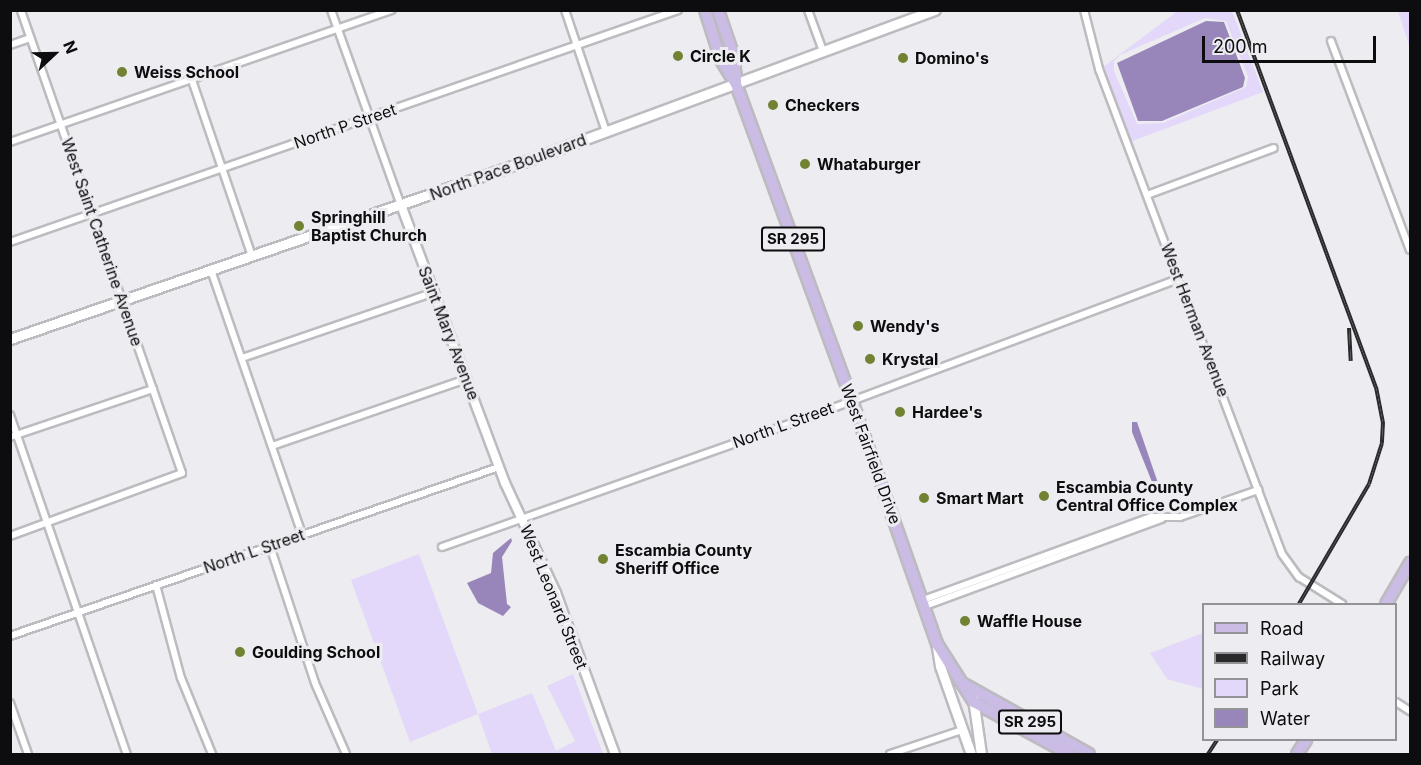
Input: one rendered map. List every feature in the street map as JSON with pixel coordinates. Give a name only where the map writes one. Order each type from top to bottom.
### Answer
[{"type":"main road","name":"West Fairfield Drive","points":[[705,10],[721,60],[736,84],[937,644],[958,680],[1089,754]]},
{"type":"main road","name":"West Fairfield Drive","points":[[718,10],[734,57],[736,84]]},
{"type":"main road","name":"North Pace Boulevard","points":[[10,339],[401,205],[736,84],[912,14],[935,10]]},
{"type":"main road","points":[[1387,603],[1410,563]]},
{"type":"main road","points":[[937,644],[940,666],[971,754]]},
{"type":"main road","name":"SR 295","points":[[958,680],[974,702],[1069,754]]},
{"type":"main road","points":[[972,689],[981,754]]},
{"type":"street","name":"West Saint Catherine Avenue","points":[[21,10],[182,473],[47,524]]},
{"type":"street","name":"Saint Mary Avenue","points":[[330,10],[499,467],[522,518]]},
{"type":"street","points":[[10,142],[392,10]]},
{"type":"street","points":[[565,10],[606,132]]},
{"type":"street","name":"North P Street","points":[[10,242],[678,10]]},
{"type":"street","points":[[808,10],[823,51]]},
{"type":"street","name":"West Herman Avenue","points":[[1084,10],[1099,69],[1258,490],[1290,568],[1341,603]]},
{"type":"street","points":[[10,45],[30,38]]},
{"type":"street","points":[[1331,41],[1410,250]]},
{"type":"street","points":[[192,80],[252,256]]},
{"type":"street","points":[[1147,195],[1274,148]]},
{"type":"street","points":[[211,270],[302,534]]},
{"type":"street","name":"North L Street","points":[[522,518],[1179,279]]},
{"type":"street","points":[[242,358],[435,292]]},
{"type":"street","points":[[272,446],[467,379]]},
{"type":"street","points":[[14,436],[153,389]]},
{"type":"street","points":[[10,416],[14,436],[127,754]]},
{"type":"street","name":"North L Street","points":[[10,636],[499,467]]},
{"type":"street","points":[[924,603],[1151,517],[1180,517],[1258,490]]},
{"type":"street","name":"West Leonard Street","points":[[442,547],[522,518],[556,593],[615,754]]},
{"type":"street","points":[[10,537],[47,524]]},
{"type":"street","points":[[270,546],[315,683],[346,754]]},
{"type":"street","points":[[156,585],[181,678],[211,753],[203,754]]},
{"type":"street","points":[[10,703],[28,754]]},
{"type":"street","points":[[1397,703],[1410,711]]},
{"type":"street","points":[[890,754],[962,730]]},
{"type":"green space","points":[[1179,10],[1232,11],[1263,92],[1130,142],[1103,67]],"holes":[[[1205,18],[1226,21],[1248,77],[1246,87],[1163,123],[1137,124],[1114,71],[1114,61],[1120,55]]]},
{"type":"green space","points":[[1398,11],[1410,11],[1410,48]]},
{"type":"green space","points":[[419,554],[478,714],[410,742],[351,580]]},
{"type":"green space","points":[[1202,633],[1202,689],[1167,679],[1150,653]]},
{"type":"green space","points":[[573,674],[603,754],[492,754],[478,714],[532,693],[556,751],[575,741],[547,686]]},
{"type":"water","points":[[1206,21],[1224,22],[1245,78],[1243,87],[1162,121],[1138,121],[1117,63]]},
{"type":"water","points":[[1132,422],[1137,422],[1159,486],[1152,482],[1132,432]]},
{"type":"water","points":[[511,538],[512,541],[502,557],[507,604],[511,607],[503,616],[478,603],[467,583],[491,573],[493,553]]},
{"type":"railway","points":[[1237,10],[1376,387],[1383,422],[1382,443],[1369,484],[1300,603]]},
{"type":"railway","points":[[1349,328],[1351,361]]},
{"type":"railway","points":[[1208,754],[1216,741]]},
{"type":"place","name":"Circle K","points":[[678,56]]},
{"type":"place","name":"Domino's","points":[[903,58]]},
{"type":"place","name":"Weiss School","points":[[122,72]]},
{"type":"place","name":"Checkers","points":[[773,105]]},
{"type":"place","name":"Whataburger","points":[[805,164]]},
{"type":"place","name":"Springhill Baptist Church","points":[[299,226]]},
{"type":"place","name":"Wendy's","points":[[858,326]]},
{"type":"place","name":"Krystal","points":[[870,359]]},
{"type":"place","name":"Hardee's","points":[[900,412]]},
{"type":"place","name":"Escambia County Central Office Complex","points":[[1044,496]]},
{"type":"place","name":"Smart Mart","points":[[924,498]]},
{"type":"place","name":"Escambia County Sheriff Office","points":[[603,559]]},
{"type":"place","name":"Waffle House","points":[[965,621]]},
{"type":"place","name":"Goulding School","points":[[240,652]]}]
